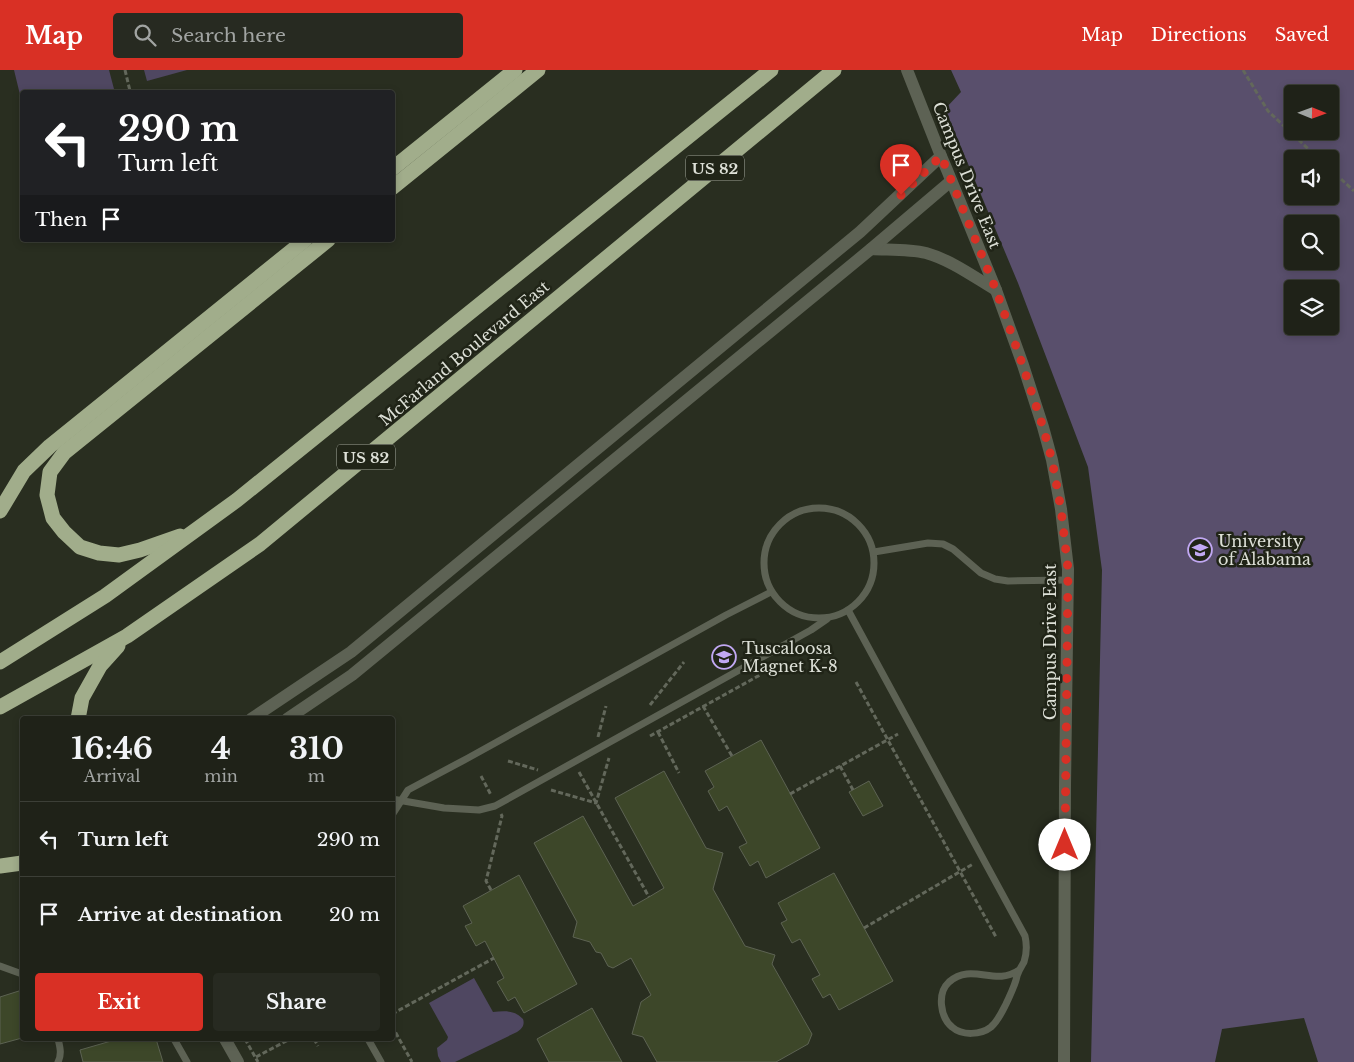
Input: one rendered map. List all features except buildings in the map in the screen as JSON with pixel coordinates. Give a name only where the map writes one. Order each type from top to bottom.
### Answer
[{"type":"highway","points":[[395,167],[515,70]]},
{"type":"highway","points":[[395,186],[538,70]]},
{"type":"highway","name":"McFarland Boulevard East","points":[[0,662],[105,596],[196,531],[276,469],[771,70]]},
{"type":"highway","name":"McFarland Boulevard East","points":[[0,707],[127,636],[260,544],[834,70]]},
{"type":"highway","points":[[0,511],[24,471],[50,446],[303,242]]},
{"type":"highway","points":[[196,531],[119,555],[99,553],[80,546],[64,532],[53,518],[47,495],[50,472],[64,453],[326,242]]},
{"type":"highway","points":[[79,716],[82,698],[100,666],[127,636]]},
{"type":"highway","points":[[0,866],[20,863]]},
{"type":"street","name":"Campus Drive East","points":[[908,70],[996,290],[1043,427],[1052,460],[1061,509],[1068,569],[1064,1062]]},
{"type":"street","points":[[255,716],[351,652],[860,232],[941,156]]},
{"type":"street","points":[[292,716],[352,676],[951,181]]},
{"type":"street","points":[[871,249],[900,250],[926,254],[952,264],[996,290]]},
{"type":"street","points":[[227,1041],[238,1062]]},
{"type":"lane","points":[[396,800],[444,808],[479,810],[495,806],[811,630],[827,619],[845,613],[859,602],[869,588],[874,570],[874,552],[867,534],[854,520],[838,511],[820,507],[801,510],[784,519],[772,533],[764,551],[763,569],[771,592],[778,602],[792,613],[809,619],[827,619]]},
{"type":"lane","points":[[874,552],[928,543],[943,544],[981,573],[994,580],[1068,580]]},
{"type":"lane","points":[[396,800],[408,790],[771,592]]},
{"type":"lane","points":[[848,610],[1025,936],[1027,946],[1016,984],[1000,1016],[992,1026],[982,1032],[972,1034],[952,1027],[946,1020],[941,998],[945,988],[956,978],[971,973],[999,977],[1009,976],[1019,970]]},
{"type":"lane","points":[[0,966],[20,973]]},
{"type":"lane","points":[[58,1062],[61,1050],[59,1041]]},
{"type":"lane","points":[[175,1041],[187,1062]]},
{"type":"lane","points":[[369,1041],[381,1062]]},
{"type":"path","points":[[125,70],[130,90]]},
{"type":"path","points":[[1243,70],[1268,111],[1309,150]]},
{"type":"path","points":[[1339,177],[1354,191]]},
{"type":"path","points":[[649,706],[684,662]]},
{"type":"path","points":[[650,736],[760,675]]},
{"type":"path","points":[[856,682],[886,740],[996,937]]},
{"type":"path","points":[[598,738],[606,706]]},
{"type":"path","points":[[704,706],[732,756]]},
{"type":"path","points":[[658,732],[679,773]]},
{"type":"path","points":[[790,794],[898,734]]},
{"type":"path","points":[[596,803],[609,758]]},
{"type":"path","points":[[508,761],[539,771]]},
{"type":"path","points":[[840,766],[853,790]]},
{"type":"path","points":[[576,767],[648,897]]},
{"type":"path","points":[[551,790],[596,803]]},
{"type":"path","points":[[491,890],[486,881],[502,816]]},
{"type":"path","points":[[864,928],[973,864]]},
{"type":"path","points":[[395,1012],[494,958]]},
{"type":"path","points":[[395,1031],[412,1062]]},
{"type":"path","points":[[246,1041],[258,1062]]},
{"type":"path","points":[[256,1057],[286,1041]]},
{"type":"path","points":[[315,1041],[318,1046]]},
{"type":"shaded area","points":[[14,70],[109,70],[114,89],[20,90],[20,95]]},
{"type":"shaded area","points":[[144,70],[187,70],[147,81]]},
{"type":"shaded area","name":"University of Alabama","points":[[951,70],[1354,70],[1354,1062],[1318,1062],[1304,1018],[1222,1029],[1215,1062],[1091,1062],[1102,570],[1088,467],[1018,283],[945,109],[961,92]]},
{"type":"shaded area","points":[[474,978],[493,1012],[505,1011],[516,1014],[524,1021],[522,1028],[455,1062],[441,1062],[437,1048],[448,1037],[429,1003]]},
{"type":"place","name":"University of Alabama","points":[[1200,550]]},
{"type":"place","name":"Tuscaloosa Magnet K-8","points":[[724,657]]},
{"type":"route","points":[[901,195],[941,156],[996,290],[1023,366],[1052,460],[1061,509],[1068,569],[1065,845]]}]
